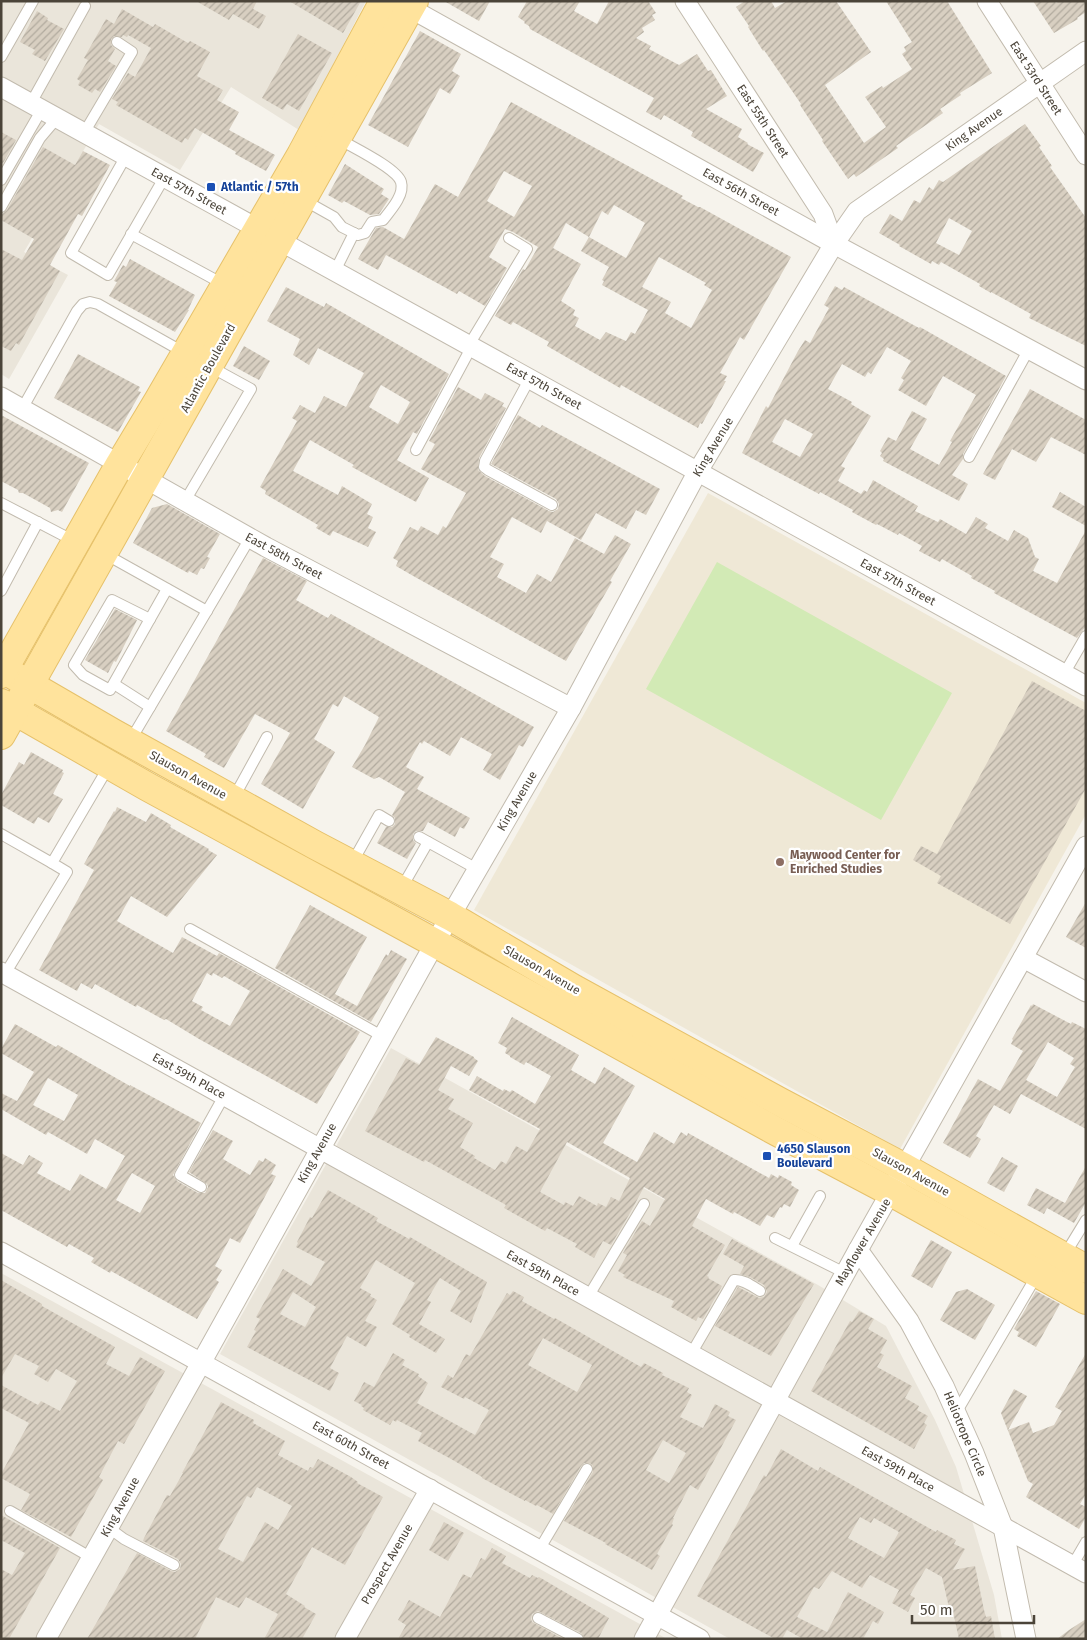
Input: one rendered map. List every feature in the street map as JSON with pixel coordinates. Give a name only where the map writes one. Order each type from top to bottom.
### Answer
[{"type":"main road","name":"Atlantic Boulevard","points":[[2,670],[120,464],[197,360],[269,235],[301,155],[384,1]]},
{"type":"main road","name":"Atlantic Boulevard","points":[[1,734],[8,707],[30,683],[146,478],[197,360],[226,285],[302,199],[408,3]]},
{"type":"main road","name":"Slauson Avenue","points":[[2,670],[30,683],[129,742],[233,800],[450,916],[574,989],[1075,1262]]},
{"type":"main road","points":[[8,707],[346,896],[435,943],[641,1058],[892,1192],[1086,1300]]},
{"type":"street","name":"East 55th Street","points":[[685,1],[823,214],[834,244]]},
{"type":"street","name":"East 53rd Street","points":[[987,1],[1086,155]]},
{"type":"street","name":"East 56th Street","points":[[408,3],[834,244],[1086,380]]},
{"type":"street","name":"King Avenue","points":[[46,1639],[202,1363],[382,1036],[571,708],[698,471],[834,244],[856,211],[1086,51]]},
{"type":"street","name":"East 57th Street","points":[[1,87],[1086,686]]},
{"type":"street","name":"East 58th Street","points":[[1,397],[250,538],[571,708]]},
{"type":"street","name":"Mayflower Avenue","points":[[644,1639],[845,1273],[1086,846]]},
{"type":"street","points":[[1023,958],[1086,992]]},
{"type":"street","name":"East 59th Place","points":[[3,973],[1079,1569]]},
{"type":"street","name":"Heliotrope Circle","points":[[858,1250],[909,1321],[944,1386],[974,1453],[1003,1527],[1026,1639]]},
{"type":"street","name":"East 60th Street","points":[[1,1252],[700,1639]]},
{"type":"street","name":"Prospect Avenue","points":[[345,1639],[430,1489]]},
{"type":"lane","points":[[1,57],[33,1]]},
{"type":"lane","points":[[1,180],[43,110],[86,6]]},
{"type":"lane","points":[[84,133],[132,52],[116,42]]},
{"type":"lane","points":[[1,207],[40,138],[43,110]]},
{"type":"lane","points":[[302,199],[334,217],[342,227],[358,235],[365,233],[372,222],[383,220],[400,193],[402,184],[396,173],[336,138]]},
{"type":"lane","points":[[126,156],[71,253],[108,275],[164,178]]},
{"type":"lane","points":[[335,271],[354,233]]},
{"type":"lane","points":[[132,234],[226,285]]},
{"type":"lane","points":[[416,450],[470,346],[527,249],[509,238]]},
{"type":"lane","points":[[22,409],[77,312],[83,304],[90,302],[98,304],[251,389],[185,501]]},
{"type":"lane","points":[[969,457],[1029,349]]},
{"type":"lane","points":[[530,378],[485,461],[484,467],[552,505]]},
{"type":"lane","points":[[1,503],[76,542]]},
{"type":"lane","points":[[1,591],[38,522]]},
{"type":"lane","points":[[129,742],[250,538]]},
{"type":"lane","points":[[102,553],[206,611]]},
{"type":"lane","points":[[150,619],[112,600],[74,665],[83,675],[110,690],[167,589]]},
{"type":"lane","points":[[1064,674],[1086,636]]},
{"type":"lane","points":[[114,684],[150,707]]},
{"type":"lane","points":[[233,800],[267,737]]},
{"type":"lane","points":[[52,863],[110,765]]},
{"type":"lane","points":[[352,864],[379,815],[389,821]]},
{"type":"lane","points":[[1,834],[67,872],[3,973]]},
{"type":"lane","points":[[401,890],[423,840],[477,869]]},
{"type":"lane","points":[[190,929],[382,1036]]},
{"type":"lane","points":[[201,1187],[180,1175],[224,1096]]},
{"type":"lane","points":[[792,1246],[820,1196]]},
{"type":"lane","points":[[588,1297],[644,1204]]},
{"type":"lane","points":[[1075,1262],[1086,1220]]},
{"type":"lane","points":[[776,1238],[845,1273]]},
{"type":"lane","points":[[956,1413],[1037,1274]]},
{"type":"lane","points":[[691,1354],[734,1280],[737,1279],[745,1282],[760,1292]]},
{"type":"lane","points":[[539,1550],[587,1470]]},
{"type":"lane","points":[[10,1511],[92,1558]]},
{"type":"lane","points":[[109,1528],[124,1539],[174,1565]]},
{"type":"lane","points":[[1079,1569],[1086,1542]]},
{"type":"lane","points":[[538,1618],[578,1639]]},
{"type":"shaded area","points":[[1,1],[366,1],[299,130],[231,87],[180,170],[99,124],[24,252],[68,275],[9,379],[1,374]]},
{"type":"shaded area","name":"Maywood Center for Enriched Studies","points":[[708,493],[1086,703],[1086,814],[900,1149],[474,910]]},
{"type":"shaded area","points":[[391,1048],[818,1285],[886,1326],[935,1420],[956,1467],[994,1595],[1002,1639],[730,1639],[220,1354]]},
{"type":"shaded area","points":[[1,1273],[667,1639],[1,1639]]},
{"type":"green space","points":[[717,562],[952,693],[881,820],[646,689]]},
{"type":"building","points":[[196,1],[257,1],[253,9],[266,16],[259,29],[233,14],[229,20]]},
{"type":"building","points":[[289,1],[361,1],[343,33]]},
{"type":"building","points":[[444,1],[490,1],[479,21]]},
{"type":"building","points":[[527,1],[580,1],[574,11],[597,24],[609,1],[648,1],[656,13],[652,15],[655,20],[642,28],[644,32],[636,38],[651,46],[649,49],[679,65],[697,54],[708,71],[711,70],[727,96],[706,109],[742,129],[738,137],[764,153],[753,172],[691,136],[693,132],[664,115],[661,120],[646,112],[654,98],[530,29],[518,17]]},
{"type":"building","points":[[745,1],[771,1],[775,8],[787,1],[836,1],[871,52],[825,85],[864,143],[886,127],[865,97],[912,69],[902,54],[906,51],[904,47],[912,42],[886,1],[947,1],[992,73],[960,93],[961,95],[940,109],[943,113],[896,146],[898,148],[856,177],[854,174],[848,179],[822,141],[801,104],[763,51],[736,7]]},
{"type":"building","points":[[1033,1],[1054,1],[1056,3],[1060,1],[1086,1],[1086,12],[1054,33]]},
{"type":"building","points":[[122,9],[153,27],[155,24],[188,43],[190,41],[210,52],[197,76],[223,90],[217,100],[239,112],[229,130],[275,155],[266,171],[235,154],[236,152],[195,128],[188,140],[185,138],[182,143],[116,105],[118,102],[112,99],[128,73],[135,77],[151,48],[128,35],[127,37],[123,35],[122,37],[114,36],[111,39],[111,45],[115,49],[108,61],[116,66],[100,92],[95,89],[92,93],[78,85],[80,81],[77,79],[88,60],[84,58],[106,19],[114,24]]},
{"type":"building","points":[[37,11],[48,18],[47,20],[64,29],[45,61],[32,54],[35,50],[20,42]]},
{"type":"building","points":[[420,31],[461,54],[452,71],[460,76],[450,94],[440,88],[408,147],[368,125]]},
{"type":"building","points":[[298,34],[332,53],[299,111],[287,104],[283,110],[262,98]]},
{"type":"building","points":[[511,102],[683,196],[681,198],[791,257],[744,340],[740,337],[720,373],[727,376],[724,381],[726,381],[698,428],[621,385],[620,388],[547,346],[549,342],[513,322],[511,325],[495,316],[538,247],[513,232],[505,229],[489,257],[507,268],[485,306],[459,291],[457,294],[386,255],[378,270],[358,259],[376,228],[383,227],[404,239],[435,184],[458,197]],"holes":[[[504,171],[532,186],[514,217],[487,201]],[[614,205],[645,223],[626,258],[589,237],[602,211],[608,215]],[[566,223],[589,237],[581,251],[609,267],[602,280],[604,281],[602,285],[648,310],[635,334],[631,332],[626,341],[606,332],[600,340],[575,326],[579,318],[573,315],[575,310],[561,301],[581,264],[553,248]],[[659,257],[706,283],[704,285],[712,290],[691,328],[665,313],[671,302],[642,287]]]},
{"type":"building","points":[[1025,124],[1041,146],[1039,147],[1052,166],[1050,167],[1086,218],[1086,346],[1029,318],[1031,314],[991,293],[979,286],[980,284],[941,262],[939,265],[932,261],[931,264],[879,233],[890,214],[902,221],[914,200],[920,203],[929,187],[933,190],[939,180],[943,182]],"holes":[[[949,218],[972,231],[959,255],[936,243]]]},
{"type":"building","points":[[1,132],[16,140],[3,163],[1,162]]},
{"type":"building","points":[[43,147],[75,165],[83,151],[110,165],[82,216],[78,214],[50,265],[60,271],[19,345],[16,343],[11,351],[1,346],[1,249],[22,260],[34,239],[1,220],[1,215],[7,210]]},
{"type":"building","points":[[345,164],[384,189],[381,194],[389,199],[379,214],[370,215],[328,195]]},
{"type":"building","points":[[130,259],[195,295],[189,310],[175,332],[109,296],[117,282],[114,281],[123,265],[126,267]]},
{"type":"building","points":[[835,286],[842,290],[844,287],[920,327],[1006,376],[963,454],[963,459],[952,475],[968,484],[959,501],[883,461],[884,459],[880,456],[882,453],[880,451],[888,437],[896,441],[912,411],[927,419],[910,449],[939,465],[976,395],[943,376],[926,406],[898,390],[904,380],[901,378],[911,361],[887,347],[871,374],[868,372],[865,377],[842,364],[828,389],[852,402],[851,404],[871,416],[841,466],[845,468],[838,481],[861,494],[864,490],[867,492],[873,480],[918,506],[915,511],[938,522],[940,519],[966,534],[976,517],[988,524],[985,528],[1008,541],[1014,530],[1028,538],[1035,557],[1039,559],[1033,571],[1057,583],[1086,530],[1086,626],[1077,638],[994,593],[995,591],[942,559],[940,562],[919,551],[922,546],[899,533],[898,535],[876,525],[820,492],[819,494],[742,453],[766,406],[768,408],[798,351],[805,340],[810,343],[829,308],[824,305]],"holes":[[[785,419],[813,434],[800,457],[772,442]]]},
{"type":"building","points":[[286,287],[324,307],[326,303],[449,374],[417,434],[413,432],[397,460],[429,478],[416,502],[352,467],[354,465],[310,440],[293,471],[338,495],[342,486],[372,504],[367,514],[373,517],[368,528],[376,532],[368,547],[333,531],[330,536],[316,528],[318,525],[265,494],[266,491],[260,487],[297,421],[292,418],[300,405],[315,413],[324,396],[346,407],[364,373],[318,348],[309,365],[293,355],[300,339],[267,321]],"holes":[[[381,385],[410,402],[398,424],[369,407]]]},
{"type":"building","points":[[244,346],[270,361],[259,380],[233,366]]},
{"type":"building","points":[[78,354],[140,387],[138,391],[141,392],[118,432],[54,398]]},
{"type":"building","points":[[458,387],[481,400],[485,393],[504,403],[502,406],[506,408],[479,458],[478,470],[485,476],[549,511],[553,512],[558,509],[559,504],[556,499],[491,464],[518,415],[540,428],[542,425],[660,489],[646,515],[636,510],[626,529],[596,513],[581,540],[547,521],[541,533],[512,517],[490,557],[504,564],[497,577],[526,593],[537,574],[551,582],[575,538],[604,554],[615,535],[631,544],[610,581],[612,582],[566,661],[396,566],[398,561],[393,558],[410,527],[418,531],[421,526],[438,535],[443,526],[446,528],[466,493],[421,469],[435,444],[429,441]]},
{"type":"building","points":[[1030,389],[1086,420],[1086,455],[1051,437],[1036,462],[1012,449],[995,480],[983,474]]},
{"type":"building","points":[[1,415],[89,463],[62,512],[58,510],[51,512],[50,508],[23,493],[19,493],[18,490],[1,481]]},
{"type":"building","points":[[1060,492],[1086,507],[1086,526],[1052,507]]},
{"type":"building","points":[[167,504],[220,534],[207,557],[210,558],[204,569],[201,568],[197,575],[189,571],[188,573],[133,543],[152,508]]},
{"type":"building","points":[[263,558],[307,581],[296,600],[328,618],[331,614],[534,727],[523,747],[519,745],[500,780],[483,770],[492,754],[461,737],[450,756],[424,741],[422,744],[420,742],[406,767],[424,777],[417,789],[470,818],[464,829],[460,827],[455,837],[428,822],[423,831],[416,831],[413,834],[413,840],[416,843],[407,859],[377,843],[386,827],[392,827],[395,824],[395,818],[392,815],[405,792],[379,777],[374,779],[352,767],[379,717],[344,696],[338,707],[333,704],[314,739],[335,752],[303,809],[261,784],[290,733],[255,714],[224,768],[204,757],[206,754],[166,731]]},
{"type":"building","points":[[115,609],[137,620],[116,662],[114,661],[108,673],[85,660]]},
{"type":"building","points":[[1032,681],[1086,711],[1086,788],[1010,924],[937,883],[941,876],[913,860],[921,846],[937,854]]},
{"type":"building","points":[[31,752],[63,770],[62,772],[64,773],[53,794],[63,799],[49,823],[38,817],[34,824],[1,805],[1,795],[19,762],[24,765]]},
{"type":"building","points":[[117,807],[146,822],[151,813],[171,825],[170,827],[217,855],[167,917],[131,896],[117,921],[173,953],[182,937],[217,956],[219,953],[360,1032],[317,1104],[166,1019],[164,1020],[137,1005],[136,1007],[95,984],[92,989],[81,983],[77,991],[39,970],[94,870],[84,864]],"holes":[[[207,973],[212,976],[213,973],[222,978],[224,976],[250,991],[230,1026],[201,1010],[203,1007],[192,1001]]]},
{"type":"building","points":[[1086,902],[1086,948],[1066,937]]},
{"type":"building","points":[[310,905],[367,937],[335,994],[357,1006],[386,954],[388,956],[391,950],[407,959],[371,1022],[275,968]]},
{"type":"building","points":[[1033,1004],[1071,1024],[1072,1022],[1086,1029],[1086,1129],[1021,1094],[1010,1114],[994,1105],[976,1136],[981,1139],[970,1158],[943,1143],[978,1079],[1000,1091],[1023,1051],[1011,1044],[1012,1039]],"holes":[[[1048,1042],[1074,1058],[1070,1064],[1075,1067],[1057,1097],[1026,1080]]]},
{"type":"building","points":[[512,1017],[579,1055],[571,1070],[595,1084],[604,1067],[635,1086],[603,1143],[637,1162],[654,1132],[674,1144],[681,1132],[687,1136],[688,1133],[769,1178],[771,1174],[778,1178],[779,1175],[792,1182],[791,1185],[799,1190],[790,1207],[784,1204],[782,1208],[780,1207],[774,1218],[767,1215],[760,1226],[706,1199],[692,1226],[725,1245],[707,1276],[722,1286],[703,1319],[698,1317],[696,1321],[671,1307],[674,1301],[623,1277],[625,1275],[618,1271],[627,1255],[623,1253],[642,1221],[650,1226],[665,1199],[644,1187],[611,1245],[603,1241],[594,1258],[575,1247],[577,1244],[547,1228],[545,1231],[504,1208],[506,1205],[425,1160],[424,1162],[365,1131],[406,1058],[419,1065],[436,1037],[478,1061],[469,1076],[451,1066],[438,1090],[454,1099],[448,1109],[473,1123],[460,1147],[475,1156],[474,1158],[495,1170],[501,1161],[506,1164],[516,1146],[527,1152],[540,1129],[469,1090],[477,1076],[503,1091],[504,1089],[510,1092],[512,1090],[535,1104],[551,1076],[526,1062],[524,1065],[510,1057],[505,1053],[507,1048],[498,1043]],"holes":[[[567,1142],[630,1178],[619,1201],[611,1197],[606,1207],[598,1203],[597,1206],[579,1196],[573,1206],[565,1202],[564,1205],[540,1192]]]},
{"type":"building","points":[[15,1024],[56,1047],[58,1045],[130,1086],[201,1123],[173,1175],[177,1181],[198,1193],[205,1193],[208,1187],[207,1184],[189,1172],[213,1130],[233,1141],[223,1159],[250,1175],[259,1160],[263,1162],[265,1158],[276,1165],[271,1174],[276,1176],[240,1243],[230,1238],[215,1266],[222,1270],[216,1280],[219,1282],[197,1319],[111,1271],[110,1273],[91,1262],[94,1258],[69,1244],[67,1247],[1,1210],[1,1153],[23,1165],[29,1155],[43,1163],[37,1173],[70,1191],[80,1174],[106,1189],[125,1156],[95,1139],[87,1154],[48,1132],[46,1135],[1,1109],[1,1093],[17,1101],[34,1072],[1,1053],[1,1049]],"holes":[[[48,1078],[78,1095],[64,1121],[33,1105]],[[132,1173],[155,1186],[140,1213],[116,1200]]]},
{"type":"building","points":[[1002,1157],[1018,1166],[1004,1192],[987,1183]]},
{"type":"building","points":[[1086,1166],[1086,1202],[1074,1223],[1047,1208],[1044,1214],[1027,1205],[1036,1188],[1065,1203]]},
{"type":"building","points":[[328,1190],[378,1218],[376,1221],[409,1239],[410,1237],[487,1282],[471,1323],[450,1311],[461,1291],[440,1278],[427,1300],[431,1302],[419,1324],[445,1339],[436,1353],[409,1337],[410,1335],[392,1324],[415,1283],[376,1260],[360,1288],[377,1300],[365,1321],[377,1327],[366,1347],[347,1336],[330,1368],[339,1373],[330,1391],[247,1347],[260,1319],[256,1317],[283,1269],[311,1286],[325,1262],[296,1247],[310,1217],[312,1218]],"holes":[[[293,1292],[316,1307],[305,1327],[280,1314]]]},
{"type":"building","points":[[732,1239],[814,1284],[771,1356],[715,1326],[738,1287],[759,1298],[764,1297],[767,1292],[764,1285],[740,1274],[744,1266],[723,1254]]},
{"type":"building","points":[[931,1240],[952,1252],[932,1288],[911,1276]]},
{"type":"building","points":[[1,1280],[42,1304],[42,1306],[115,1347],[106,1364],[129,1376],[140,1357],[165,1371],[124,1444],[118,1441],[99,1477],[103,1480],[71,1537],[21,1510],[30,1494],[1,1478],[1,1474],[29,1423],[1,1408],[1,1385],[38,1405],[41,1401],[60,1411],[77,1381],[56,1369],[48,1382],[34,1374],[39,1366],[15,1354],[1,1378]]},
{"type":"building","points":[[967,1289],[995,1305],[975,1340],[940,1320],[956,1292]]},
{"type":"building","points":[[513,1291],[524,1297],[522,1301],[641,1367],[644,1363],[663,1373],[662,1375],[689,1388],[687,1392],[692,1395],[680,1417],[703,1428],[715,1404],[730,1412],[728,1416],[736,1420],[698,1490],[690,1485],[673,1518],[673,1525],[657,1554],[660,1556],[652,1570],[564,1521],[593,1472],[593,1466],[590,1463],[584,1463],[581,1466],[553,1514],[482,1478],[418,1441],[422,1433],[397,1420],[396,1422],[393,1420],[390,1425],[363,1410],[362,1405],[354,1401],[364,1382],[374,1387],[393,1353],[405,1360],[402,1365],[419,1374],[418,1376],[428,1383],[417,1403],[475,1435],[489,1410],[441,1387],[448,1375],[453,1378],[466,1354],[470,1356],[507,1293],[510,1295]],"holes":[[[543,1338],[592,1365],[577,1392],[528,1365]],[[663,1440],[686,1453],[669,1483],[646,1470]]]},
{"type":"building","points":[[1036,1291],[1060,1304],[1036,1347],[1017,1336],[1019,1332],[1014,1329]]},
{"type":"building","points":[[859,1311],[874,1319],[868,1329],[887,1340],[880,1353],[884,1355],[877,1367],[912,1386],[905,1398],[919,1406],[917,1410],[928,1416],[924,1423],[927,1425],[914,1449],[811,1391],[850,1321],[852,1322]]},
{"type":"building","points":[[1086,1353],[1086,1494],[1080,1504],[1086,1507],[1086,1517],[1079,1529],[1026,1497],[1033,1484],[1028,1481],[1001,1413],[1014,1389],[1027,1396],[1008,1430],[1029,1422],[1033,1433],[1054,1425],[1062,1411],[1055,1407]]},
{"type":"building","points":[[221,1402],[254,1420],[253,1423],[285,1441],[278,1455],[308,1471],[310,1467],[313,1468],[318,1459],[383,1497],[345,1565],[312,1547],[286,1594],[316,1614],[302,1639],[264,1639],[278,1614],[246,1597],[239,1608],[216,1597],[195,1639],[87,1639],[137,1553],[171,1571],[175,1572],[180,1569],[181,1564],[178,1559],[143,1541],[167,1495],[170,1496]],"holes":[[[257,1487],[292,1506],[278,1530],[265,1522],[243,1562],[218,1549],[247,1496],[251,1498]]]},
{"type":"building","points":[[781,1449],[818,1471],[820,1467],[936,1532],[937,1530],[956,1540],[954,1544],[965,1549],[953,1570],[975,1566],[984,1610],[986,1617],[991,1616],[995,1639],[959,1639],[953,1612],[950,1612],[942,1577],[926,1568],[910,1595],[915,1598],[908,1612],[892,1603],[899,1590],[870,1575],[862,1588],[832,1571],[819,1589],[814,1587],[797,1617],[827,1632],[848,1592],[884,1612],[878,1624],[873,1621],[863,1639],[803,1639],[787,1630],[782,1639],[775,1639],[697,1596],[764,1475],[766,1477]],"holes":[[[860,1517],[871,1523],[874,1518],[899,1532],[884,1558],[848,1538]]]},
{"type":"building","points":[[1,1515],[60,1548],[9,1639],[1,1639],[1,1569],[12,1575],[25,1553],[1,1540]]},
{"type":"building","points":[[444,1522],[464,1533],[448,1561],[429,1550]]},
{"type":"building","points":[[492,1548],[506,1556],[502,1563],[530,1578],[532,1575],[539,1577],[609,1618],[598,1639],[585,1639],[581,1633],[538,1611],[532,1614],[532,1622],[563,1639],[398,1639],[406,1625],[398,1620],[409,1600],[440,1617],[463,1574],[471,1578],[481,1558],[485,1560]]},
{"type":"building","points":[[1086,1619],[1086,1639],[1057,1639],[1069,1630]]},
{"type":"place","name":"Atlantic / 57th","points":[[211,187]]},
{"type":"place","name":"Maywood Center for Enriched Studies","points":[[780,862]]},
{"type":"place","name":"4650 Slauson Boulevard","points":[[767,1156]]}]
